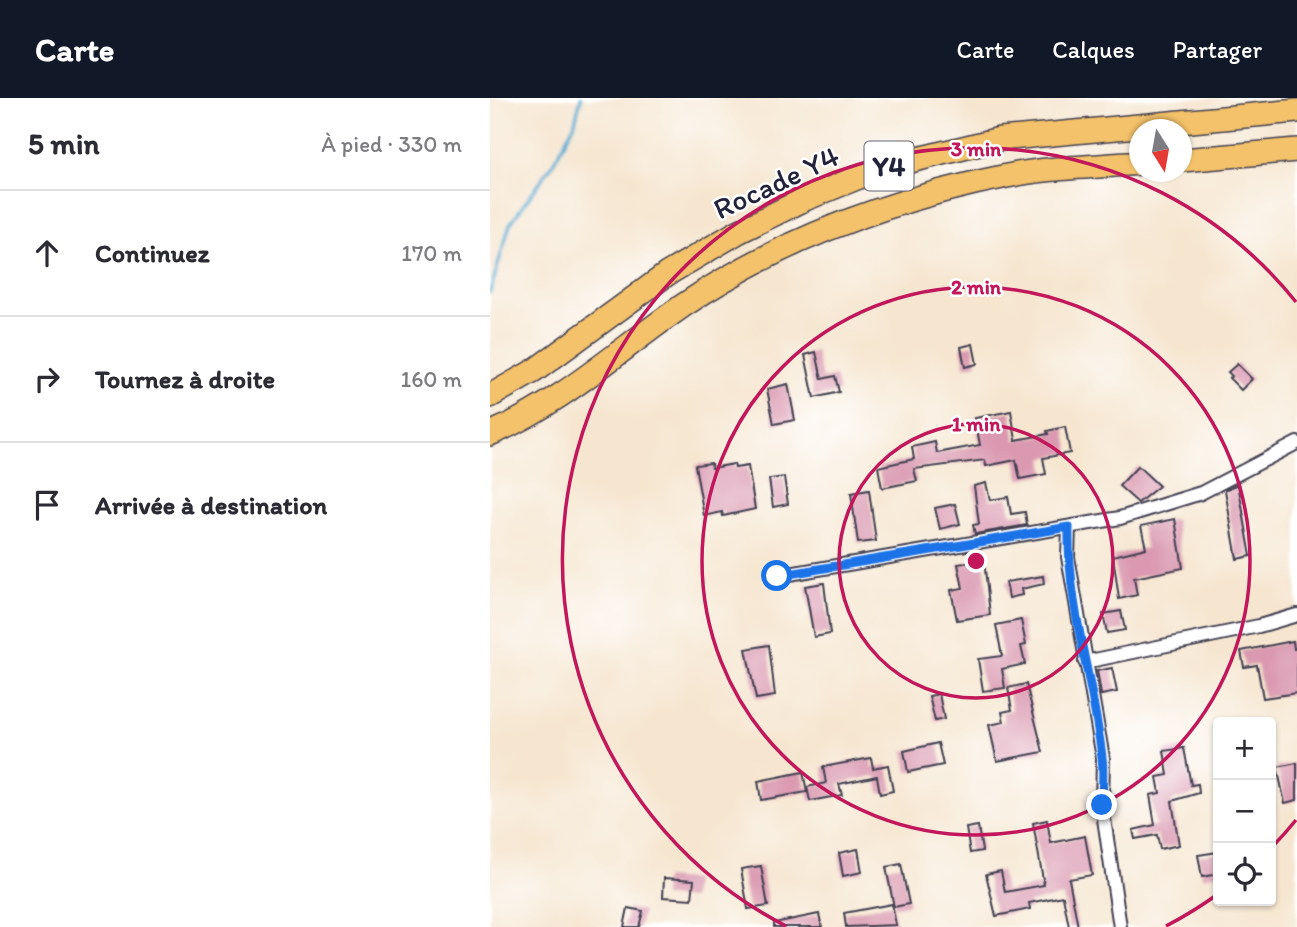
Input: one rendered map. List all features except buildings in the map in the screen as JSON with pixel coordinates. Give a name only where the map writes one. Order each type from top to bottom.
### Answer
[{"type":"highway","name":"Rocade Y4","points":[[490,396],[534,372],[667,274],[703,253],[805,199],[881,168],[1000,139],[1175,120],[1297,111]]},
{"type":"highway","points":[[1192,159],[1297,150]]},
{"type":"highway","name":"Rocade Y4","points":[[490,435],[526,416],[685,304],[746,267],[818,231],[898,202],[1010,175],[1129,164]]},
{"type":"street","points":[[777,576],[1120,518],[1201,493],[1297,443]]},
{"type":"street","points":[[1069,527],[1068,557],[1103,758],[1102,805],[1120,927]]},
{"type":"street","points":[[1085,662],[1259,626],[1297,615]]},
{"type":"waterway","points":[[490,292],[510,224],[552,165],[574,125],[581,98]]},
{"type":"route","points":[[777,576],[1069,527],[1068,557],[1103,758],[1102,805]]}]
